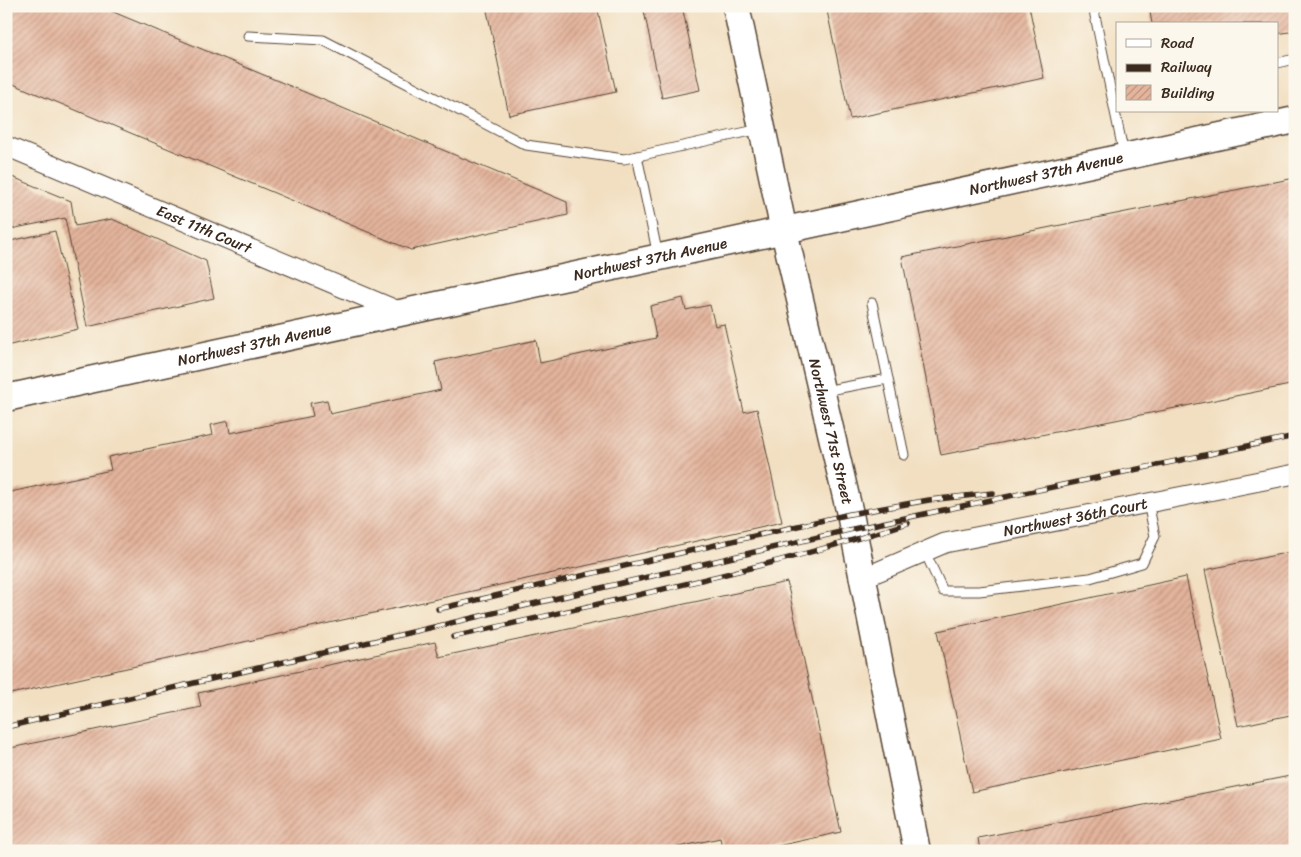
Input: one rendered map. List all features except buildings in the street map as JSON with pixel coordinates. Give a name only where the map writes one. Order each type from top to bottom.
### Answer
[{"type":"street","name":"Northwest 71st Street","points":[[737,10],[784,231],[850,514],[917,851]]},
{"type":"street","name":"Northwest 37th Avenue","points":[[6,398],[1295,120]]},
{"type":"street","name":"East 11th Court","points":[[6,146],[403,313]]},
{"type":"street","name":"Northwest 36th Court","points":[[862,578],[945,543],[1295,474]]},
{"type":"lane","points":[[1092,6],[1114,96]]},
{"type":"lane","points":[[248,36],[323,40],[526,146],[624,159],[762,129]]},
{"type":"lane","points":[[1278,63],[1295,59]]},
{"type":"lane","points":[[1117,112],[1125,158]]},
{"type":"lane","points":[[637,156],[658,258]]},
{"type":"lane","points":[[872,303],[904,455]]},
{"type":"lane","points":[[822,392],[888,379]]},
{"type":"lane","points":[[925,552],[942,591],[979,591],[1090,578],[1142,563],[1155,536],[1148,503]]},
{"type":"railway","points":[[6,727],[853,529],[1295,436]]},
{"type":"railway","points":[[438,609],[850,514],[929,500],[993,493]]},
{"type":"railway","points":[[453,637],[739,571],[908,523]]}]
